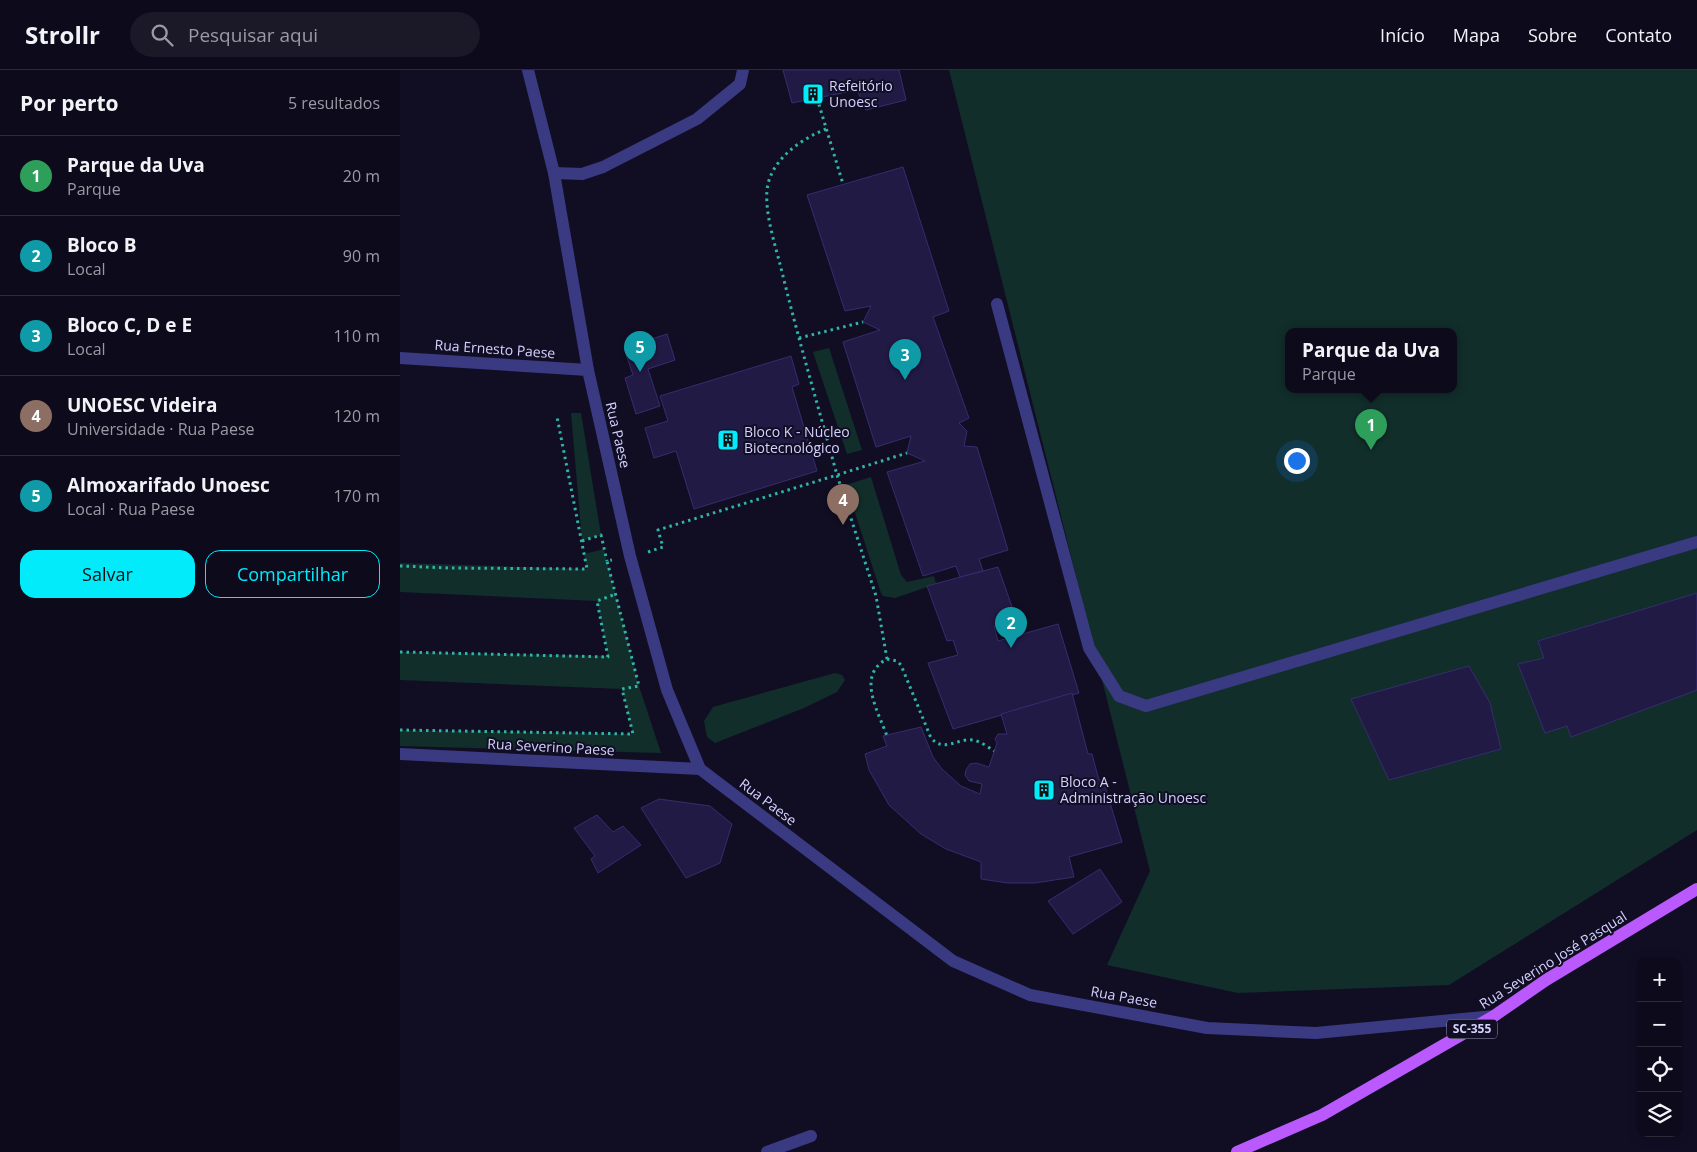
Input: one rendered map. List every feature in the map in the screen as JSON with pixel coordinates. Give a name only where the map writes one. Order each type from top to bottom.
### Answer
[{"type":"main road","name":"Rua Severino José Pasqual","points":[[1237,1152],[1322,1115],[1494,1016],[1546,980],[1697,889]]},
{"type":"street","name":"Rua Paese","points":[[528,70],[554,173],[588,370],[630,556],[667,690],[700,769],[953,961],[1030,995],[1207,1028],[1316,1033],[1494,1016]]},
{"type":"street","points":[[554,173],[582,174],[603,167],[697,119],[740,84],[743,70]]},
{"type":"street","points":[[997,304],[1090,648],[1119,696],[1146,706],[1697,542]]},
{"type":"street","name":"Rua Ernesto Paese","points":[[400,358],[588,370]]},
{"type":"street","name":"Rua Severino Paese","points":[[400,754],[700,769]]},
{"type":"street","points":[[768,1152],[810,1136]]},
{"type":"path","points":[[817,98],[843,184]]},
{"type":"path","points":[[826,129],[807,137],[784,157],[773,172],[767,189],[770,221],[799,338],[837,475],[876,596],[887,659]]},
{"type":"path","points":[[799,338],[863,322]]},
{"type":"path","points":[[400,566],[587,569],[556,417]]},
{"type":"path","points":[[654,550],[663,548],[658,530],[907,453]]},
{"type":"path","points":[[582,541],[601,536],[607,560]]},
{"type":"path","points":[[400,652],[608,657],[597,601],[616,594],[639,686],[622,690],[633,734],[400,730]]},
{"type":"path","points":[[887,736],[870,687],[870,678],[876,666],[887,659],[896,661],[901,665],[931,738],[936,744],[943,746],[972,740],[994,751]]},
{"type":"green space","points":[[949,70],[1697,70],[1697,830],[1449,985],[1238,993],[1107,965],[1150,871]]},
{"type":"green space","points":[[829,348],[862,450],[847,454],[813,352]]},
{"type":"green space","points":[[571,413],[581,413],[601,535],[582,541]]},
{"type":"green space","points":[[871,477],[901,575],[907,582],[934,576],[936,584],[895,598],[883,596],[881,593],[846,485]]},
{"type":"green space","points":[[604,549],[639,686],[661,753],[400,746],[400,730],[633,734],[622,689],[400,680],[400,652],[608,656],[597,601],[400,592],[400,563],[587,569],[584,554]]},
{"type":"green space","points":[[835,673],[842,675],[845,680],[837,692],[804,708],[715,743],[707,737],[704,721],[713,707]]},
{"type":"building","name":"Refeitório Unoesc","points":[[783,70],[899,70],[906,100],[866,110],[857,90],[792,103]]},
{"type":"building","points":[[903,167],[949,311],[933,317],[969,418],[959,423],[967,431],[964,446],[977,447],[1008,550],[979,559],[983,571],[960,577],[956,566],[923,576],[887,472],[925,461],[907,453],[911,436],[876,447],[843,342],[880,330],[863,322],[871,306],[845,311],[807,195]]},
{"type":"building","points":[[667,334],[675,360],[648,369],[660,406],[636,414],[625,378],[633,375],[624,348]]},
{"type":"building","name":"Bloco K - Núcleo Biotecnológico","points":[[791,356],[799,384],[792,387],[817,471],[694,509],[676,451],[654,458],[645,428],[668,421],[660,396]]},
{"type":"building","points":[[998,567],[1016,618],[994,626],[998,641],[1058,624],[1079,693],[953,729],[928,663],[958,655],[953,640],[947,641],[927,586]]},
{"type":"building","points":[[1697,593],[1697,690],[1571,737],[1567,726],[1545,733],[1518,664],[1544,658],[1538,641]]},
{"type":"building","points":[[1469,666],[1490,703],[1501,749],[1389,780],[1351,699]]},
{"type":"building","name":"Bloco A - Administração Unoesc","points":[[1072,693],[1088,754],[1092,754],[1099,780],[1103,780],[1122,842],[1069,857],[1074,877],[1035,883],[1008,883],[981,879],[981,862],[946,849],[921,834],[889,805],[869,770],[865,754],[887,746],[883,736],[921,727],[933,757],[942,769],[961,786],[980,794],[982,784],[969,781],[965,775],[966,770],[970,764],[976,763],[989,767],[997,743],[995,739],[998,734],[1007,734],[1001,714]]},
{"type":"building","points":[[659,799],[710,806],[732,824],[720,863],[686,878],[641,808]]},
{"type":"building","points":[[597,815],[613,832],[623,826],[641,845],[598,873],[591,859],[595,856],[574,828]]},
{"type":"building","points":[[1100,869],[1122,902],[1073,934],[1048,901]]},
{"type":"place","name":"Refeitório Unoesc","points":[[813,94]]},
{"type":"place","name":"Almoxarifado Unoesc","points":[[640,372]]},
{"type":"place","name":"Bloco C, D e E","points":[[905,380]]},
{"type":"place","name":"Bloco K - Núcleo Biotecnológico","points":[[728,440]]},
{"type":"place","name":"Parque da Uva","points":[[1371,450]]},
{"type":"place","name":"UNOESC Videira","points":[[843,525]]},
{"type":"place","name":"Bloco B","points":[[1011,648]]},
{"type":"place","name":"Bloco A - Administração Unoesc","points":[[1044,790]]}]
